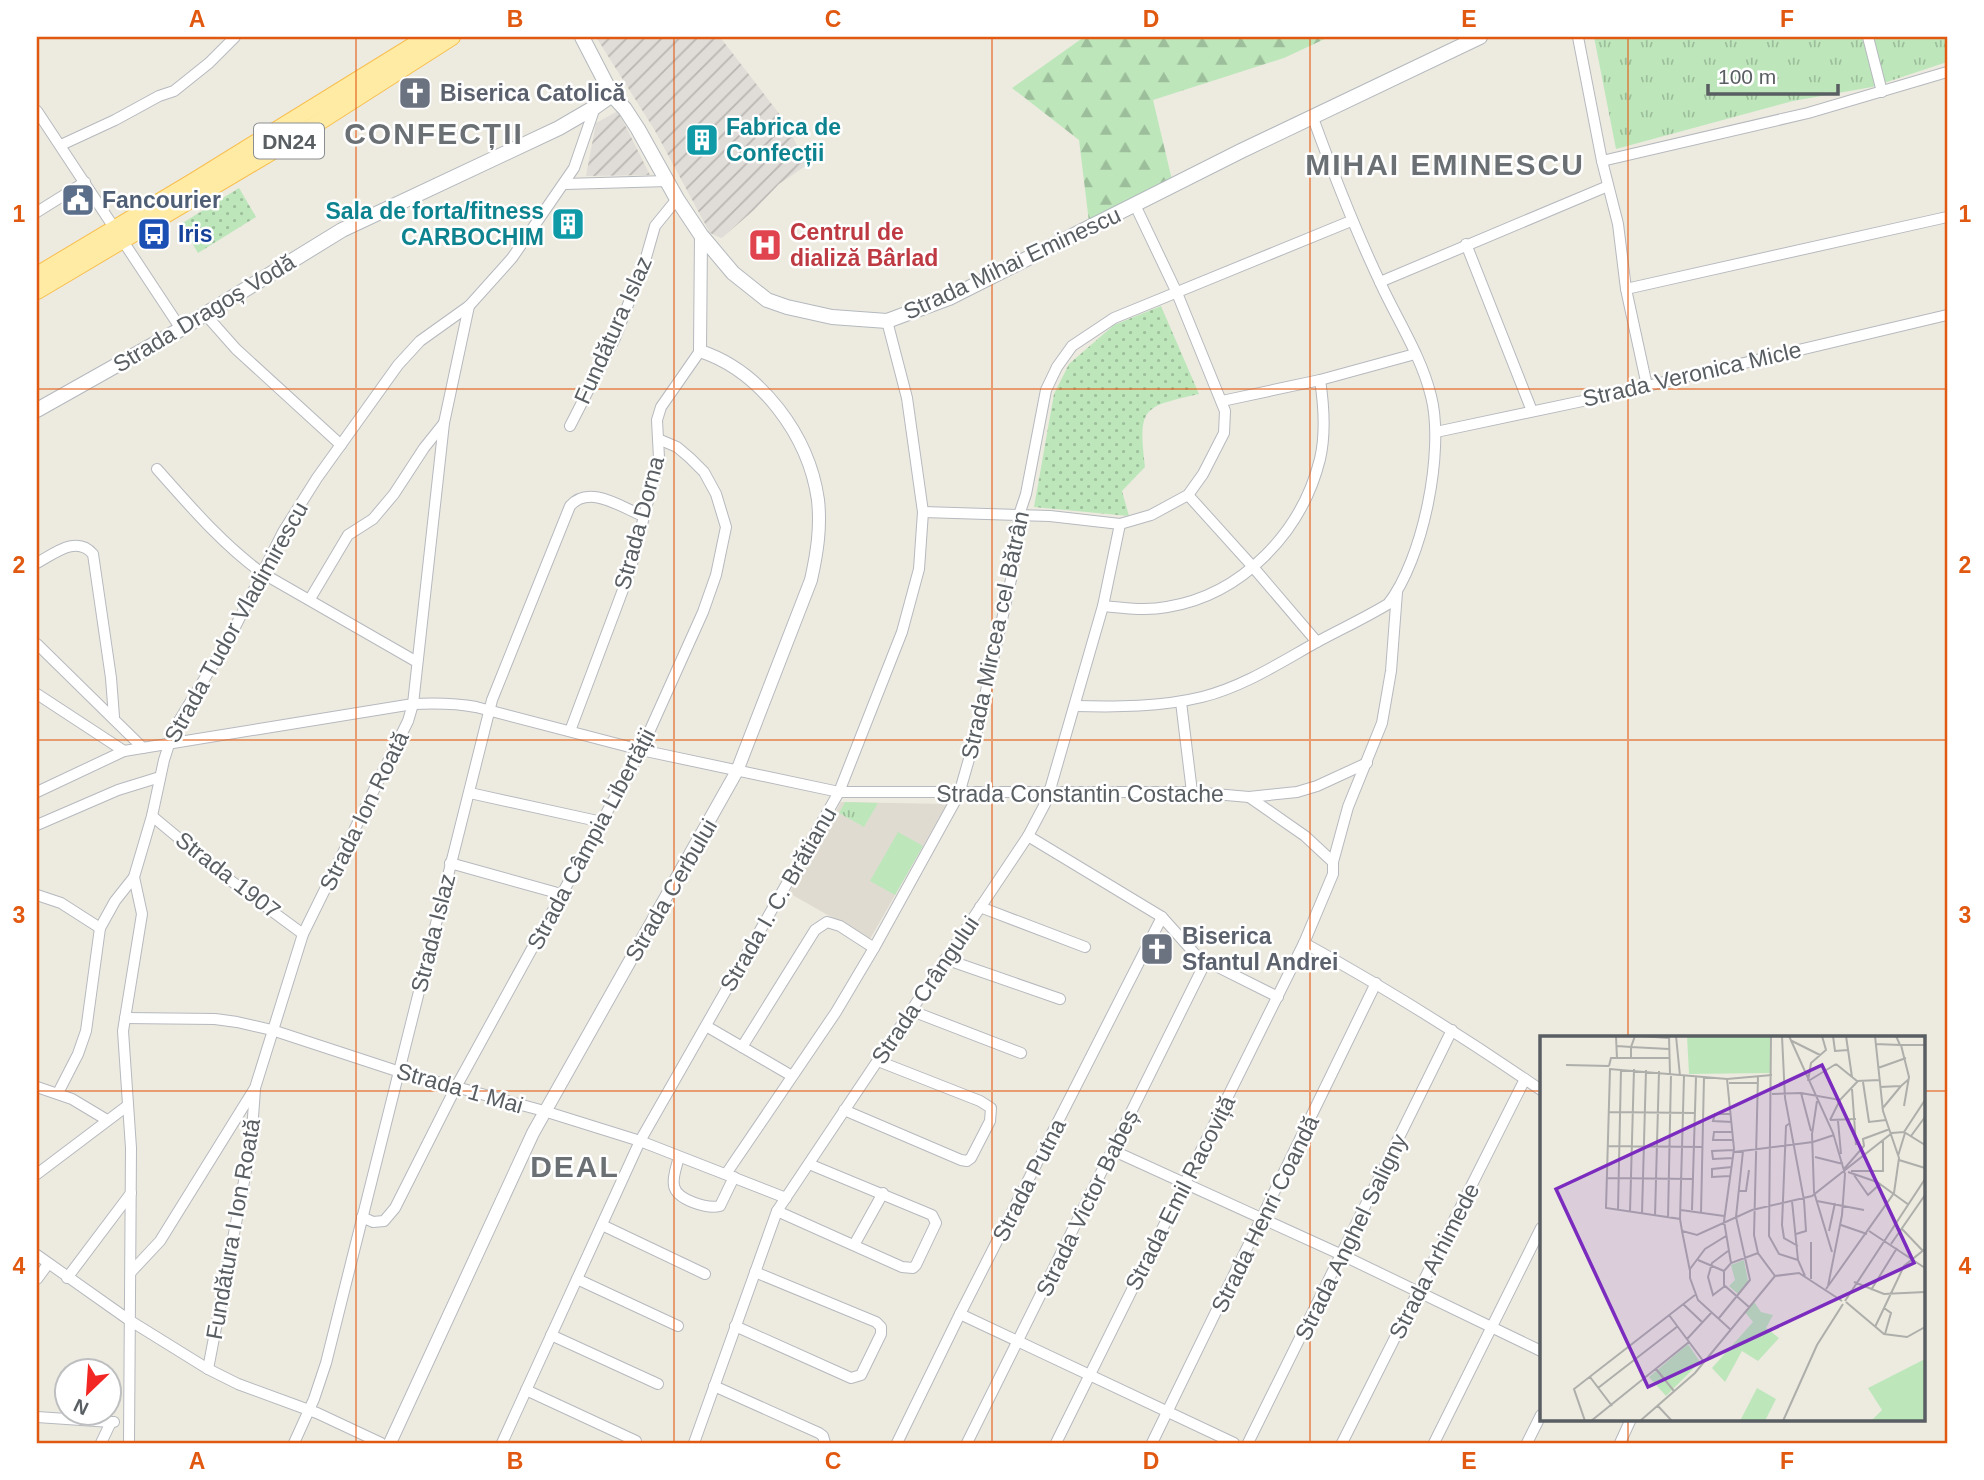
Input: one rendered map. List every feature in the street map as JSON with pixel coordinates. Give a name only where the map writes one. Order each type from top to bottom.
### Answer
[{"type":"main road","name":"DN24","points":[[37,275],[119,234],[288,142],[418,43],[452,37]]},
{"type":"main road","points":[[582,37],[612,95]]},
{"type":"main road","name":"Strada Mihai Eminescu","points":[[612,95],[638,128],[677,199],[701,235],[750,289],[767,300],[820,315],[887,321],[949,298],[1480,37]]},
{"type":"main road","name":"Strada Dragoș Vodă","points":[[37,410],[181,329],[342,230],[559,128],[612,95]]},
{"type":"main road","name":"DN24","points":[[37,291],[119,234]]},
{"type":"street","points":[[61,145],[174,91],[209,63],[235,37]]},
{"type":"street","points":[[1578,37],[1602,161],[1622,244],[1626,289],[1647,386]]},
{"type":"street","points":[[1868,37],[1882,92]]},
{"type":"street","points":[[1602,161],[1808,113],[1947,72]]},
{"type":"street","name":"Strada Tudor Vladimirescu","points":[[129,1443],[131,1193],[123,1048],[125,1018],[142,914],[134,877],[152,816],[167,746],[174,729],[231,635],[300,503],[398,365],[433,330],[469,306],[512,258],[565,184],[579,157],[587,125],[595,107]]},
{"type":"street","points":[[37,111],[181,329]]},
{"type":"street","points":[[1075,706],[1128,707],[1181,702],[1240,683],[1388,604],[1397,592],[1416,551],[1426,515],[1436,432],[1431,393],[1351,220],[1312,118]]},
{"type":"street","points":[[565,184],[667,181]]},
{"type":"street","points":[[37,212],[85,182]]},
{"type":"street","points":[[1380,282],[1608,186]]},
{"type":"street","name":"Fundătura Islaz","points":[[570,426],[615,338],[645,261],[654,226],[677,199]]},
{"type":"street","points":[[923,512],[1050,516],[1120,524],[1150,515],[1188,495],[1203,474],[1224,433],[1226,422],[1222,401],[1177,293],[1135,205]]},
{"type":"street","points":[[1626,289],[1947,218]]},
{"type":"street","name":"Strada Mircea cel Bătrân","points":[[679,1157],[673,1181],[679,1195],[705,1206],[720,1206],[730,1176],[792,1076],[836,1012],[959,794],[977,731],[1012,575],[1019,515],[1026,494],[1046,390],[1057,367],[1072,346],[1114,318],[1351,220]]},
{"type":"street","points":[[700,351],[701,235]]},
{"type":"street","points":[[1466,244],[1532,411]]},
{"type":"street","name":"Strada Ion Roată","points":[[131,1272],[160,1241],[255,1088],[303,934],[408,721],[413,704],[444,424],[469,306]]},
{"type":"street","points":[[205,314],[236,349],[341,445]]},
{"type":"street","name":"Strada Veronica Micle","points":[[1436,432],[1647,386],[1947,315]]},
{"type":"street","name":"Strada I. C. Brătianu","points":[[502,1443],[640,1141],[839,792],[905,622],[921,554],[923,512],[909,409],[887,321]]},
{"type":"street","name":"Strada Dorna","points":[[570,731],[629,571],[659,458],[657,421],[661,407],[700,351]]},
{"type":"street","name":"Strada Cerbului","points":[[390,1443],[544,1111],[737,771],[811,580],[818,547],[818,501],[814,480],[804,456],[783,415],[754,383],[719,357],[700,351]]},
{"type":"street","points":[[1222,401],[1320,380],[1415,354]]},
{"type":"street","points":[[1103,606],[1166,607],[1210,593],[1237,579],[1275,545],[1303,504],[1320,459],[1324,431],[1320,380]]},
{"type":"street","points":[[310,599],[348,535],[373,519],[444,424]]},
{"type":"street","name":"Strada Câmpia Libertății","points":[[362,1217],[373,1222],[384,1221],[395,1208],[456,1087],[640,750],[703,612],[716,575],[726,527],[716,494],[704,472],[677,447],[659,439]]},
{"type":"street","points":[[157,469],[230,548],[262,573],[417,662]]},
{"type":"street","name":"Strada Islaz","points":[[294,1443],[323,1373],[492,699],[570,506],[577,498],[590,495],[643,516]]},
{"type":"street","points":[[1188,495],[1317,642]]},
{"type":"street","name":"Strada Crângului","points":[[696,1442],[777,1211],[1041,815],[1103,606],[1120,524]]},
{"type":"street","points":[[37,563],[71,545],[88,548],[93,554],[114,717]]},
{"type":"street","points":[[1397,592],[1391,671],[1384,710],[1367,762],[1348,807],[1333,862],[1333,874],[1304,943],[1452,1030],[1540,1089]]},
{"type":"street","points":[[37,644],[143,748]]},
{"type":"street","points":[[37,694],[124,751]]},
{"type":"street","points":[[1181,702],[1192,792]]},
{"type":"street","name":"Strada Constantin Costache","points":[[37,793],[124,751],[413,704],[457,704],[640,750],[839,792],[1192,792],[1249,797],[1305,836],[1333,862]]},
{"type":"street","points":[[1249,797],[1297,792],[1317,786],[1367,762]]},
{"type":"street","points":[[37,825],[118,790],[160,777]]},
{"type":"street","points":[[470,793],[602,822]]},
{"type":"street","name":"Strada 1907","points":[[152,816],[223,875],[303,934]]},
{"type":"street","points":[[1028,836],[1162,917],[1195,954],[1278,997]]},
{"type":"street","points":[[450,863],[561,894]]},
{"type":"street","points":[[58,1093],[78,1054],[86,1031],[100,928],[115,901],[134,877]]},
{"type":"street","points":[[37,895],[61,903],[100,928]]},
{"type":"street","points":[[980,907],[1085,947]]},
{"type":"street","name":"Strada Putna","points":[[898,1443],[960,1314],[1162,917]]},
{"type":"street","points":[[742,1047],[821,924],[833,923],[874,948]]},
{"type":"street","name":"Strada Emil Racoviță","points":[[1056,1443],[1304,943]]},
{"type":"street","points":[[945,959],[1060,999]]},
{"type":"street","name":"Strada Victor Babeș","points":[[967,1443],[1206,961]]},
{"type":"street","name":"Strada Henri Coandă","points":[[1152,1443],[1376,983]]},
{"type":"street","points":[[912,1011],[1021,1053]]},
{"type":"street","name":"Strada 1 Mai","points":[[125,1018],[215,1019],[272,1030],[397,1071],[544,1111],[640,1141],[786,1198]]},
{"type":"street","points":[[706,1026],[792,1076]]},
{"type":"street","name":"Strada Anghel Saligny","points":[[1248,1443],[1452,1030]]},
{"type":"street","points":[[844,1110],[961,1160],[967,1161],[971,1158],[990,1121],[991,1108],[878,1061]]},
{"type":"street","name":"Strada Arhimede","points":[[1342,1443],[1525,1079]]},
{"type":"street","points":[[37,1087],[58,1093],[107,1120]]},
{"type":"street","name":"Fundătura I Ion Roată","points":[[208,1369],[251,1145],[255,1088]]},
{"type":"street","points":[[37,1174],[127,1106]]},
{"type":"street","points":[[1114,1151],[1342,1255],[1540,1351]]},
{"type":"street","points":[[777,1211],[907,1269],[916,1265],[935,1228],[935,1218],[809,1164]]},
{"type":"street","points":[[67,1278],[131,1193]]},
{"type":"street","points":[[854,1245],[883,1194]]},
{"type":"street","points":[[602,1225],[705,1274]]},
{"type":"street","points":[[1434,1443],[1540,1230]]},
{"type":"street","points":[[37,1255],[129,1320],[208,1369],[381,1443]]},
{"type":"street","points":[[37,1279],[48,1265]]},
{"type":"street","points":[[735,1326],[851,1378],[861,1374],[881,1334],[881,1327],[876,1322],[755,1272]]},
{"type":"street","points":[[577,1279],[678,1326]]},
{"type":"street","points":[[960,1314],[1234,1443]]},
{"type":"street","points":[[551,1335],[658,1384]]},
{"type":"street","points":[[714,1386],[819,1433],[825,1443]]},
{"type":"street","points":[[526,1390],[636,1441]]},
{"type":"street","points":[[1527,1443],[1540,1417]]},
{"type":"street","points":[[1620,1443],[1631,1420]]},
{"type":"street","points":[[122,1421],[128,1421]]},
{"type":"shaded area","points":[[596,37],[720,37],[784,120],[807,165],[779,184],[723,237],[710,233],[654,129]]},
{"type":"shaded area","points":[[618,111],[650,175],[586,176],[596,123]]},
{"type":"shaded area","points":[[841,802],[947,804],[870,939],[789,893]]},
{"type":"green space","points":[[1084,37],[1329,37],[1284,58],[1153,100],[1173,184],[1089,222],[1079,140],[1012,88]]},
{"type":"green space","points":[[1594,37],[1945,37],[1947,62],[1872,87],[1793,101],[1616,149]]},
{"type":"green space","points":[[239,188],[256,217],[198,253],[181,224]]},
{"type":"green space","points":[[1161,306],[1199,394],[1166,402],[1148,413],[1142,432],[1145,467],[1122,491],[1129,516],[1034,507],[1054,394],[1069,364],[1114,325]]},
{"type":"green space","points":[[845,802],[878,803],[864,827],[839,813]]},
{"type":"green space","points":[[898,832],[923,846],[895,895],[870,881]]},
{"type":"place","name":"Biserica Catolică","points":[[415,93]]},
{"type":"place","name":"Fabrica de Confecții","points":[[702,140]]},
{"type":"place","name":"Fancourier","points":[[78,200]]},
{"type":"place","name":"Sala de forta/fitness CARBOCHIM","points":[[568,224]]},
{"type":"place","name":"Iris","points":[[154,234]]},
{"type":"place","name":"Centrul de dializă Bârlad","points":[[765,245]]},
{"type":"place","name":"Biserica Sfantul Andrei","points":[[1157,949]]},
{"type":"district","name":"CONFECȚII","points":[[434,133]]},
{"type":"district","name":"MIHAI EMINESCU","points":[[1445,164]]},
{"type":"district","name":"DEAL","points":[[575,1166]]}]
